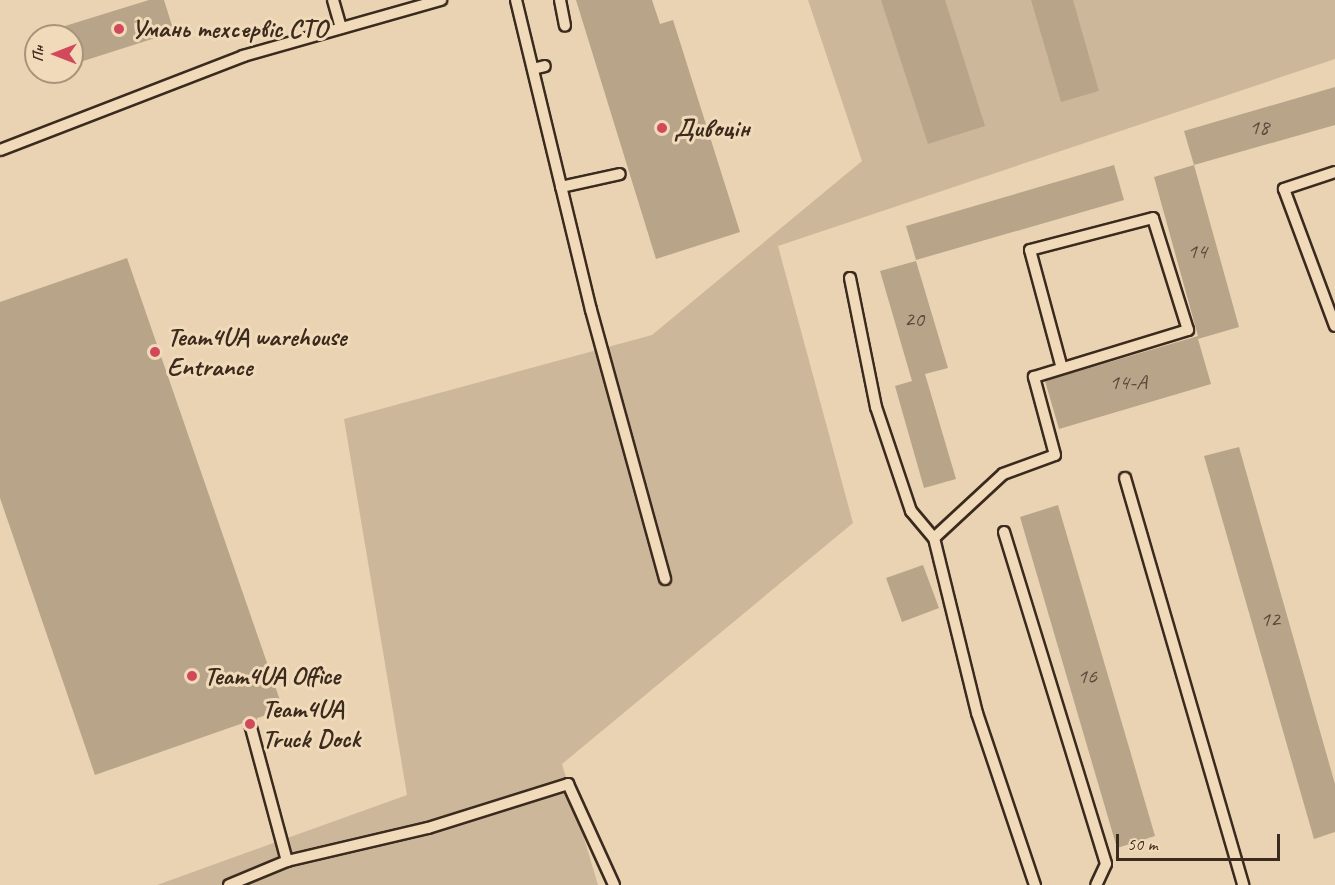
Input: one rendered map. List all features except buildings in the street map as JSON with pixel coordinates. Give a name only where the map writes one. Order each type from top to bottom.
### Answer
[{"type":"lane","points":[[333,0],[341,28]]},
{"type":"lane","points":[[0,150],[243,56],[441,0]]},
{"type":"lane","points":[[516,0],[561,187],[665,579]]},
{"type":"lane","points":[[560,0],[565,27]]},
{"type":"lane","points":[[533,69],[546,66]]},
{"type":"lane","points":[[1335,172],[1284,189],[1335,326]]},
{"type":"lane","points":[[561,187],[620,174]]},
{"type":"lane","points":[[934,538],[1003,474],[1055,455],[1034,377],[1061,365],[1188,330],[1153,218],[1030,250],[1061,365]]},
{"type":"lane","points":[[850,278],[876,407],[911,511],[934,538],[977,713],[1035,885]]},
{"type":"lane","points":[[1125,478],[1243,885]]},
{"type":"lane","points":[[1004,532],[1106,864],[1096,885]]},
{"type":"lane","points":[[250,724],[287,861]]},
{"type":"lane","points":[[229,885],[287,861],[428,828],[568,784],[614,885]]},
{"type":"shaded area","points":[[808,0],[1335,0],[1335,59],[778,246],[853,523],[562,764],[598,885],[157,885],[407,795],[344,419],[652,335],[862,161]]},
{"type":"place","name":"Умань техсервіс СТО","points":[[119,29]]},
{"type":"place","name":"Дивоцін","points":[[662,128]]},
{"type":"place","name":"Team4UA warehouse Entrance","points":[[155,352]]},
{"type":"place","name":"Team4UA Office","points":[[192,676]]},
{"type":"place","name":"Team4UA Truck Dock","points":[[250,724]]}]
